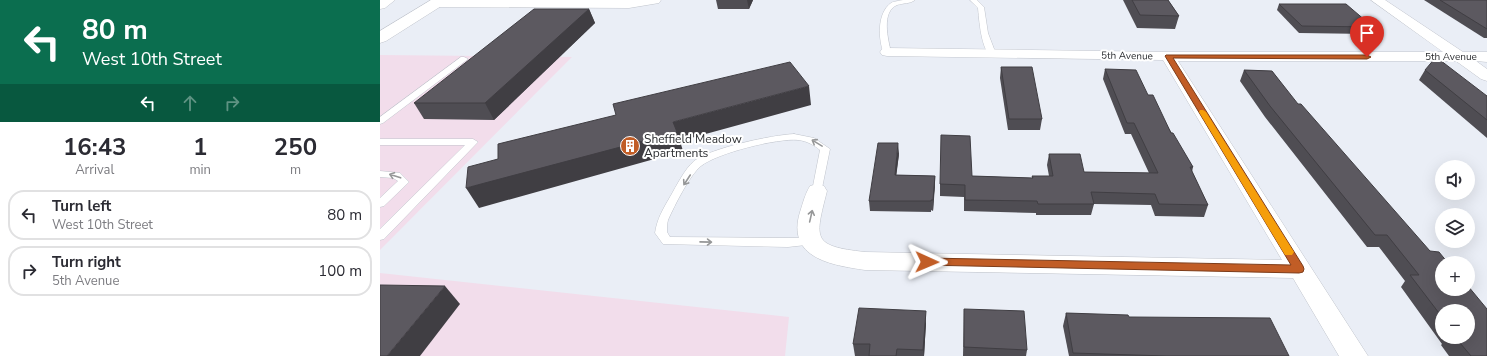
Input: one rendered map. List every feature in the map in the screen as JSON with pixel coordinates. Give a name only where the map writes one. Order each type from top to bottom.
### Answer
[{"type":"street","points":[[380,5],[388,0]]},
{"type":"street","points":[[380,38],[439,1],[629,4],[655,0]]},
{"type":"street","points":[[1376,0],[1487,76]]},
{"type":"street","name":"5th Avenue","points":[[887,52],[1168,56],[1487,57]]},
{"type":"street","points":[[1168,56],[1354,356]]},
{"type":"street","points":[[817,191],[808,227],[809,238],[815,247],[826,254],[842,258],[865,261],[1299,269]]},
{"type":"lane","points":[[887,52],[884,33],[885,14],[894,4],[912,0]]},
{"type":"lane","points":[[973,0],[981,7],[984,33],[992,54]]},
{"type":"lane","points":[[380,121],[464,59]]},
{"type":"lane","points":[[811,241],[667,241],[660,233],[662,222],[698,164],[713,156],[779,138],[794,137],[810,139],[819,143],[824,149],[817,191]]},
{"type":"lane","points":[[380,142],[472,142],[380,236]]},
{"type":"lane","points":[[380,174],[394,174],[401,178],[404,182],[380,204]]},
{"type":"shaded area","points":[[380,55],[572,57],[380,250]]},
{"type":"shaded area","points":[[380,273],[789,317],[785,356],[380,356]]},
{"type":"building","points":[[1132,0],[1168,0],[1179,16],[1140,15]]},
{"type":"building","points":[[1440,0],[1487,0],[1487,29]]},
{"type":"building","points":[[1279,4],[1346,4],[1373,27],[1302,26]]},
{"type":"building","points":[[534,9],[589,9],[485,103],[414,103]]},
{"type":"building","points":[[1436,57],[1487,96],[1487,120],[1425,70]]},
{"type":"building","points":[[790,62],[809,86],[673,122],[677,132],[466,188],[468,167],[498,159],[498,144],[616,115],[613,104]]},
{"type":"building","points":[[1001,67],[1032,67],[1042,119],[1009,119]]},
{"type":"building","points":[[1105,69],[1136,70],[1148,95],[1153,95],[1171,133],[1173,133],[1193,167],[1190,167],[1208,205],[1159,204],[1155,194],[1091,192],[1094,204],[1038,204],[1037,201],[965,200],[965,185],[940,184],[941,135],[970,136],[972,176],[1033,178],[1032,176],[1053,176],[1049,154],[1080,154],[1084,172],[1158,173],[1134,123],[1127,123]]},
{"type":"building","points":[[1244,70],[1272,71],[1298,104],[1301,104],[1430,251],[1439,252],[1442,256],[1435,256],[1435,296],[1475,296],[1475,294],[1487,309],[1487,356],[1471,356],[1461,344],[1475,344],[1475,304],[1435,304],[1435,308],[1410,275],[1419,275],[1387,235],[1375,235],[1270,106]]},
{"type":"building","points":[[878,143],[898,143],[895,175],[935,176],[933,200],[869,201]]},
{"type":"building","points":[[380,285],[445,286],[387,356],[380,356]]},
{"type":"building","points":[[859,308],[926,311],[923,350],[897,349],[896,356],[869,356],[870,344],[853,344]]},
{"type":"building","points":[[964,309],[1024,311],[1027,350],[964,347]]},
{"type":"building","points":[[1066,313],[1128,315],[1129,317],[1270,318],[1289,356],[1166,356],[1073,353]]},
{"type":"slow traffic","points":[[1203,112],[1288,252]]},
{"type":"place","name":"Sheffield Meadow Apartments","points":[[630,146]]},
{"type":"route","points":[[927,262],[1299,269],[1168,56],[1367,57]]}]
